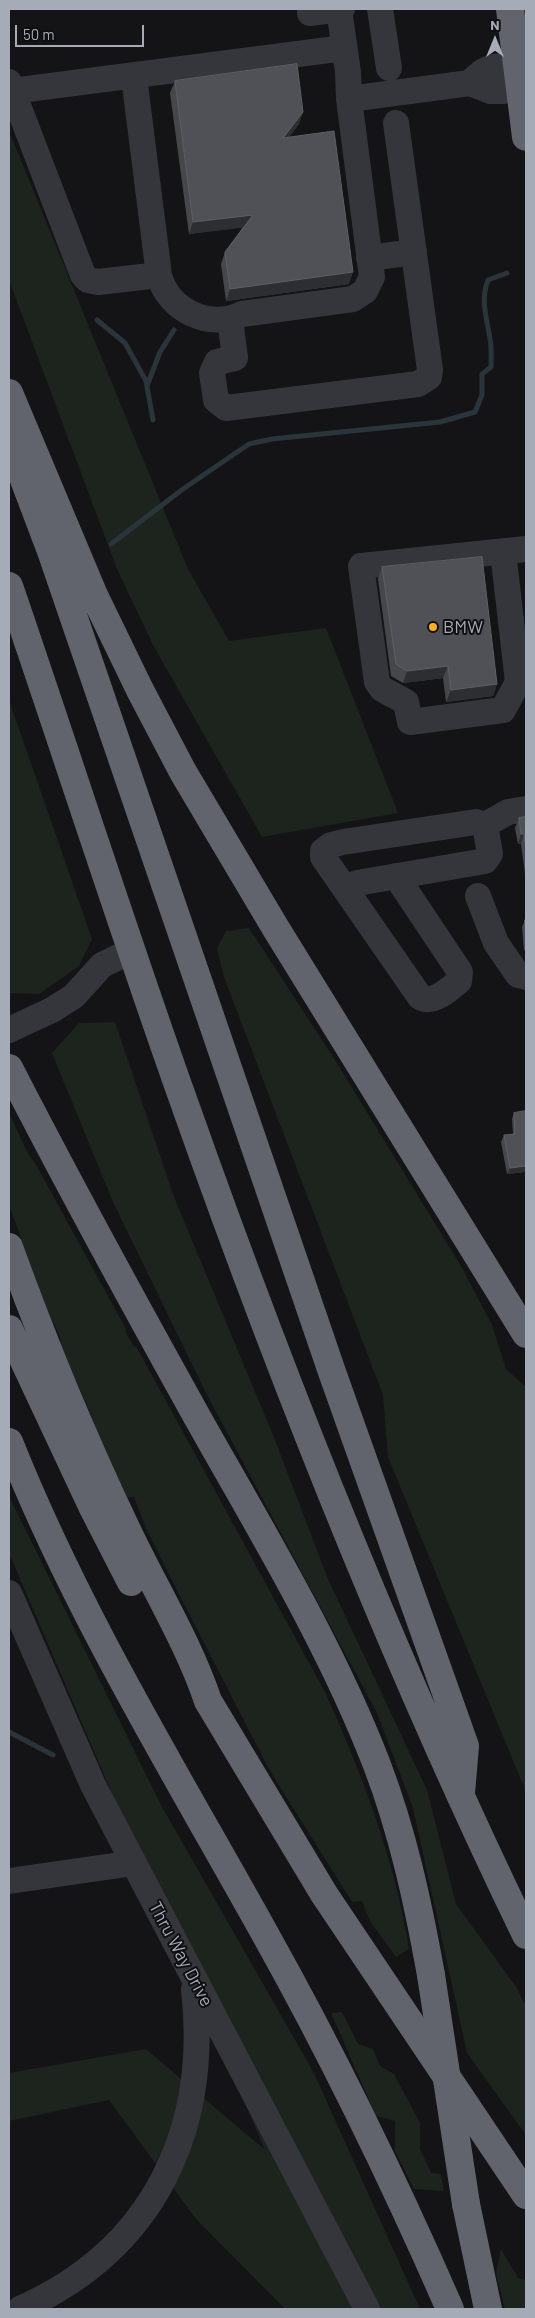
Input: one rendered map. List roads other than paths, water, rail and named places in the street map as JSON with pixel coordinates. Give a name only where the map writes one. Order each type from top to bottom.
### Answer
[{"type":"highway","points":[[510,9],[523,80],[526,137]]},
{"type":"highway","points":[[9,393],[93,593],[140,690],[183,772],[275,927],[526,1334]]},
{"type":"highway","points":[[9,440],[57,568],[341,1399],[465,1746],[461,1793]]},
{"type":"highway","points":[[9,586],[185,1105],[291,1392],[380,1612],[526,1935]]},
{"type":"highway","points":[[9,1068],[80,1207],[270,1546],[353,1708],[388,1796],[407,1855],[420,1911],[466,2204],[488,2309]]},
{"type":"highway","points":[[9,1247],[42,1337],[89,1450],[152,1583],[198,1672],[208,1701],[324,1894],[526,2195]]},
{"type":"highway","points":[[9,1329],[93,1508],[138,1595],[185,1680],[208,1701]]},
{"type":"highway","points":[[9,1442],[62,1563],[104,1645],[266,1935],[359,2112],[393,2182],[450,2309]]},
{"type":"street","points":[[134,77],[159,275],[162,285],[170,297],[183,309],[195,316],[230,319],[242,314],[352,299],[365,291],[372,277],[340,9],[310,12],[310,9]]},
{"type":"street","points":[[380,9],[389,68]]},
{"type":"street","points":[[159,275],[98,282],[88,280],[83,275],[10,87],[134,77],[344,48]]},
{"type":"street","points":[[350,99],[470,83],[479,73],[490,67],[502,66],[523,80]]},
{"type":"street","points":[[230,319],[235,358],[220,360],[212,369],[216,400],[222,406],[238,406],[424,382],[430,370],[396,123]]},
{"type":"street","points":[[369,258],[414,252]]},
{"type":"street","points":[[515,550],[522,682],[502,710],[410,722],[406,702],[382,688],[377,682],[361,566],[515,550]]},
{"type":"street","points":[[396,876],[460,972],[459,981],[434,999],[428,1000],[420,997],[323,857],[323,852],[326,848],[343,842],[476,822],[485,825],[508,812],[526,809]]},
{"type":"street","points":[[346,890],[357,883],[485,861],[490,854],[485,825]]},
{"type":"street","points":[[478,896],[496,943],[518,975],[526,977]]},
{"type":"street","points":[[9,1030],[52,1010],[74,996],[102,965],[132,951]]},
{"type":"street","name":"Thru Way Drive","points":[[9,1593],[94,1785],[367,2309]]},
{"type":"street","points":[[9,1881],[134,1863]]},
{"type":"street","points":[[20,2309],[44,2298],[95,2264],[120,2242],[142,2216],[160,2187],[183,2132],[196,2069],[198,2023],[192,1976]]},
{"type":"waterway","points":[[111,544],[183,489],[249,444],[272,439],[440,422],[475,412],[482,395],[482,374],[491,367],[491,346],[484,302],[486,288],[488,280],[507,273]]},
{"type":"waterway","points":[[97,320],[125,343],[146,381],[153,420]]},
{"type":"waterway","points":[[147,386],[160,352],[174,330]]},
{"type":"waterway","points":[[9,1732],[53,1755]]},
{"type":"place","name":"BMW","points":[[433,627]]}]
